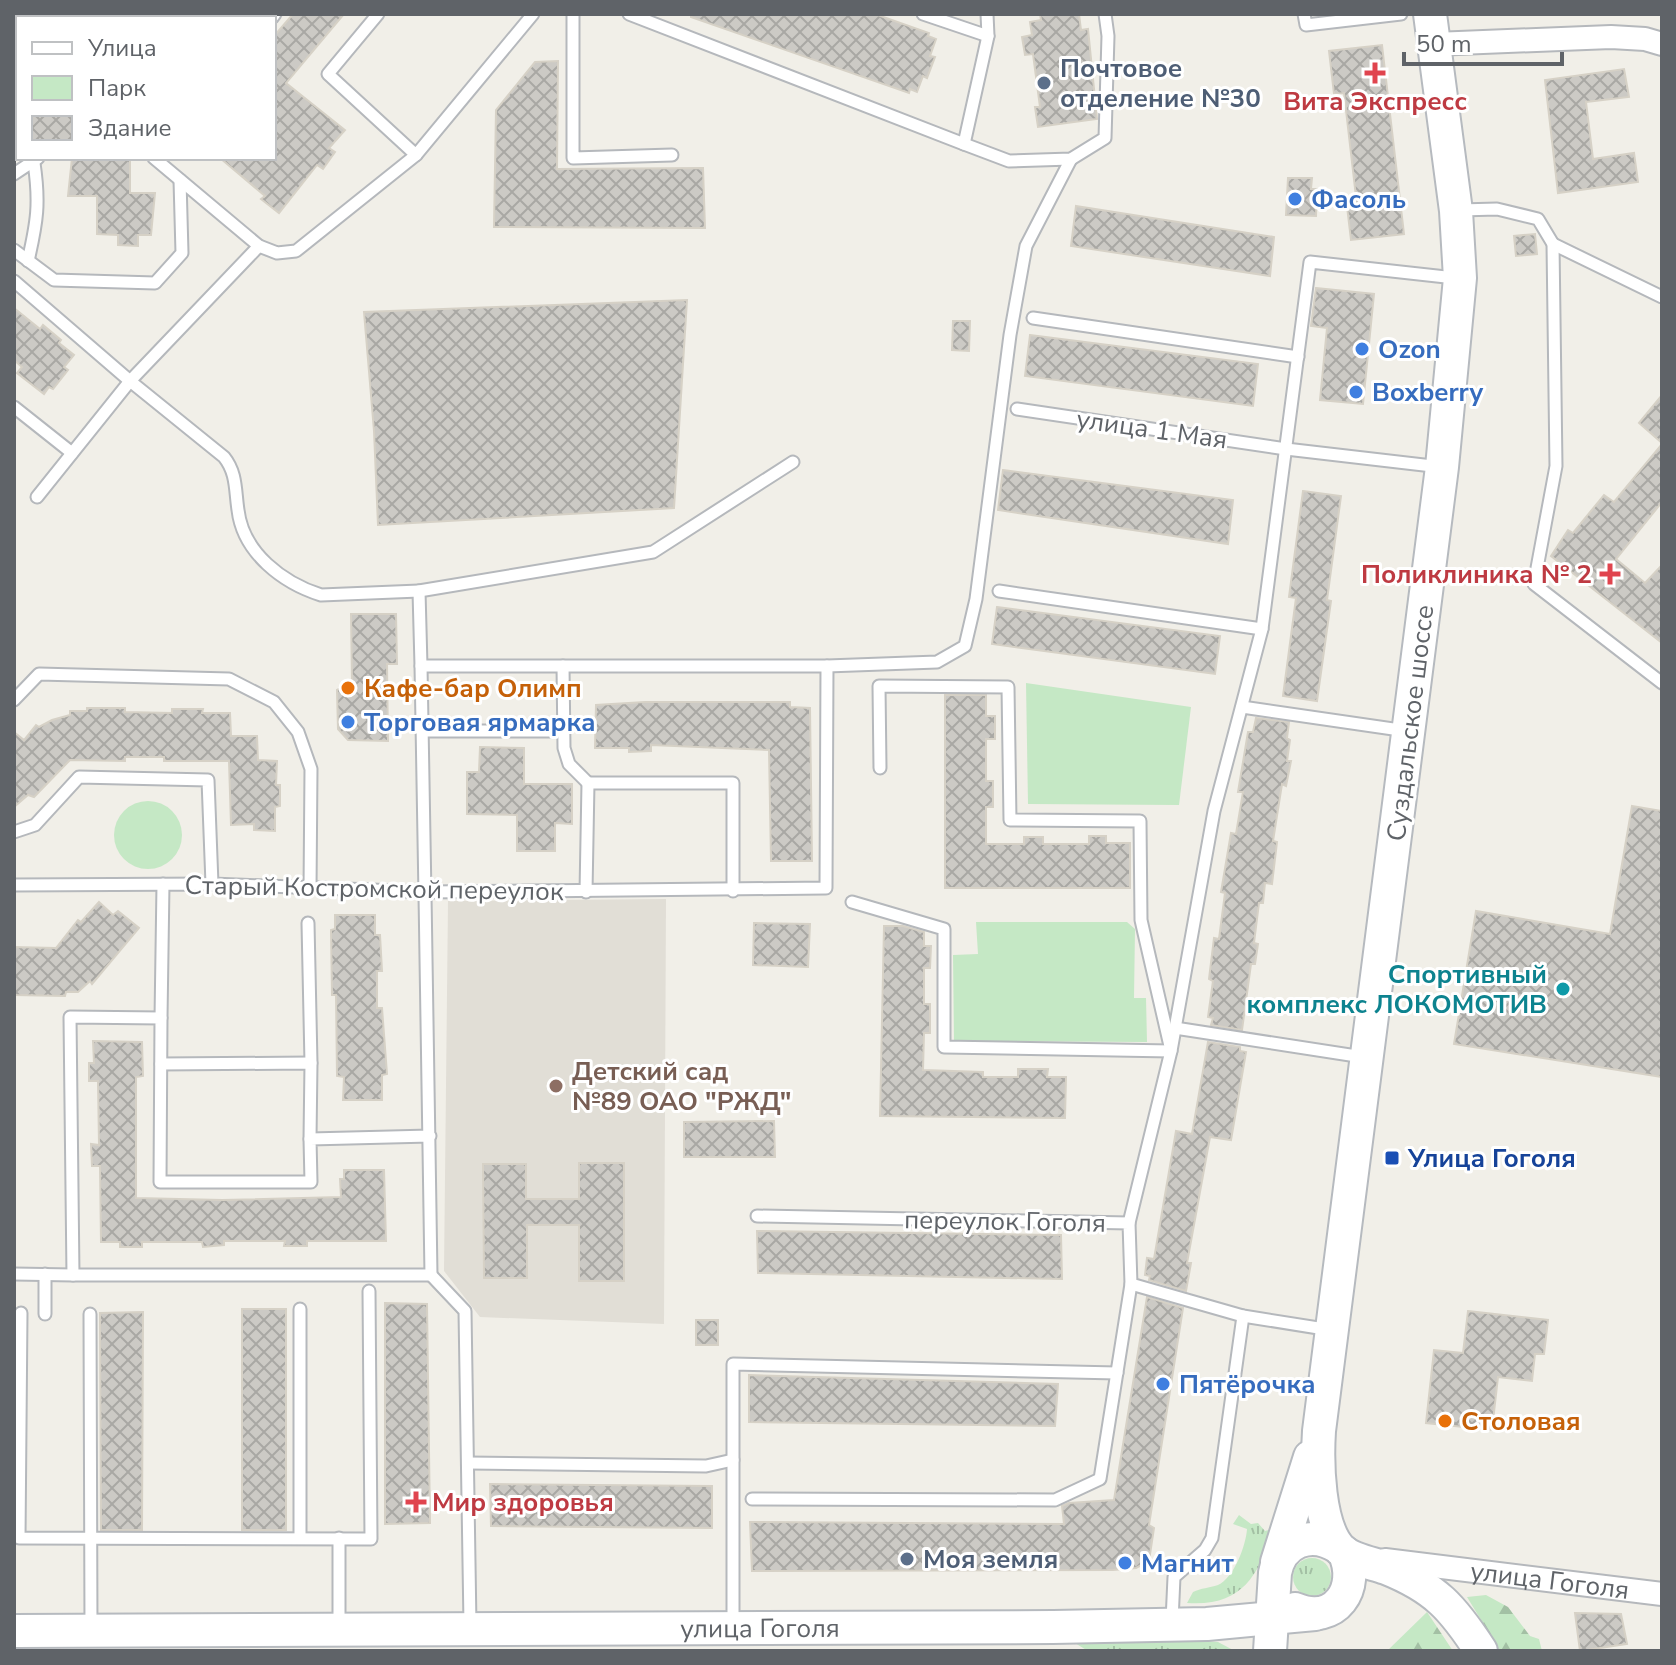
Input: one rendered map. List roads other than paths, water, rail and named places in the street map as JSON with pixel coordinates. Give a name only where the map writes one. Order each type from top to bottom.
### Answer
[{"type":"main road","name":"Суздальское шоссе","points":[[1344,1552],[1324,1513],[1320,1494],[1319,1431],[1442,467],[1460,278],[1456,211],[1432,29]]},
{"type":"main road","name":"Суздальское шоссе","points":[[1270,1651],[1276,1572],[1319,1431]]},
{"type":"main road","points":[[1207,1624],[1249,1608],[1263,1596],[1294,1543],[1317,1538],[1433,1592],[1452,1608],[1481,1651]]},
{"type":"main road","points":[[1280,1651],[1328,1608],[1351,1577],[1344,1552]]},
{"type":"main road","points":[[1276,1572],[1284,1602],[1301,1612],[1328,1608]]},
{"type":"main road","name":"улица Гоголя","points":[[14,1631],[90,1641],[339,1630],[410,1635],[470,1630],[503,1640],[733,1629],[910,1634],[1207,1624],[1273,1618],[1328,1608],[1402,1575]]},
{"type":"main road","points":[[1207,1624],[1237,1629],[1262,1651]]},
{"type":"street","points":[[1432,29],[1645,39],[1662,44]]},
{"type":"street","name":"улица Гоголя","points":[[1344,1552],[1662,1594]]},
{"type":"street","name":"улица Гоголя","points":[[1402,1575],[1437,1566]]},
{"type":"lane","points":[[378,14],[328,74],[416,155]]},
{"type":"lane","points":[[156,160],[259,246],[277,253],[296,251],[416,155],[533,14]]},
{"type":"lane","points":[[573,14],[573,158],[672,155]]},
{"type":"lane","points":[[629,14],[1009,161],[1071,159],[1105,138],[1108,36],[1105,14]]},
{"type":"lane","points":[[923,14],[988,36]]},
{"type":"lane","points":[[964,144],[988,36],[987,14]]},
{"type":"lane","points":[[1304,14],[1306,25],[1401,14]]},
{"type":"lane","points":[[421,666],[827,666],[937,662],[965,646],[976,599],[1010,335],[1026,246],[1071,159]]},
{"type":"lane","points":[[14,174],[36,161],[38,216],[28,261]]},
{"type":"lane","points":[[14,250],[54,280],[155,283],[182,253],[180,180]]},
{"type":"lane","points":[[1456,211],[1497,209],[1538,219],[1553,244],[1556,466],[1534,584],[1662,683]]},
{"type":"lane","points":[[1553,244],[1662,297]]},
{"type":"lane","points":[[37,497],[130,381],[259,246]]},
{"type":"lane","points":[[1129,1223],[1171,1051],[1214,811],[1262,629],[1310,262],[1460,278]]},
{"type":"lane","points":[[14,281],[224,457],[235,478],[238,514],[242,531],[250,545],[270,567],[321,595],[419,591],[653,552],[793,462]]},
{"type":"lane","points":[[1033,318],[1298,357]]},
{"type":"lane","points":[[14,407],[72,453]]},
{"type":"lane","name":"улица 1 Мая","points":[[1017,409],[1286,449],[1442,467]]},
{"type":"lane","points":[[419,591],[431,1275],[465,1311],[470,1630]]},
{"type":"lane","points":[[999,591],[1262,629]]},
{"type":"lane","points":[[563,666],[562,731],[569,764],[588,783],[733,783],[733,891]]},
{"type":"lane","name":"Старый Костромской переулок","points":[[14,885],[212,884],[424,892],[826,888],[827,666]]},
{"type":"lane","points":[[14,700],[39,674],[229,679],[274,702],[298,732],[311,769],[310,890]]},
{"type":"lane","points":[[880,768],[879,686],[1008,687],[1010,820],[1140,821],[1141,920],[1171,1051]]},
{"type":"lane","points":[[1242,707],[1409,732]]},
{"type":"lane","points":[[422,731],[562,731]]},
{"type":"lane","points":[[14,832],[35,825],[79,777],[208,780],[212,884]]},
{"type":"lane","points":[[586,892],[588,783]]},
{"type":"lane","points":[[163,884],[160,1182],[311,1182],[308,923]]},
{"type":"lane","points":[[852,902],[944,929],[944,1047],[1171,1051]]},
{"type":"lane","points":[[73,1275],[70,1017],[161,1018]]},
{"type":"lane","points":[[1175,1028],[1367,1058]]},
{"type":"lane","points":[[161,1064],[311,1063]]},
{"type":"lane","points":[[310,1139],[430,1136]]},
{"type":"lane","name":"переулок Гоголя","points":[[752,1499],[1055,1500],[1100,1479],[1131,1284],[1129,1223],[757,1216]]},
{"type":"lane","points":[[14,1274],[431,1275]]},
{"type":"lane","points":[[45,1274],[45,1314]]},
{"type":"lane","points":[[1131,1284],[1243,1316],[1332,1330]]},
{"type":"lane","points":[[21,1313],[19,1538],[371,1539],[369,1291]]},
{"type":"lane","points":[[300,1309],[300,1538]]},
{"type":"lane","points":[[90,1314],[90,1641]]},
{"type":"lane","points":[[1172,1625],[1174,1577],[1205,1550],[1212,1538],[1243,1316]]},
{"type":"lane","points":[[733,1629],[733,1364],[1117,1373]]},
{"type":"lane","points":[[468,1463],[706,1466],[733,1460]]},
{"type":"lane","points":[[339,1538],[339,1630]]},
{"type":"place","name":"Вита Экспресс","points":[[1375,73]]},
{"type":"place","name":"Почтовое отделение №30","points":[[1044,83]]},
{"type":"place","name":"Фасоль","points":[[1295,199]]},
{"type":"place","name":"Ozon","points":[[1362,349]]},
{"type":"place","name":"Boxberry","points":[[1356,392]]},
{"type":"place","name":"Поликлиника № 2","points":[[1610,574]]},
{"type":"place","name":"Кафе-бар Олимп","points":[[348,688]]},
{"type":"place","name":"Торговая ярмарка","points":[[348,722]]},
{"type":"place","name":"Спортивный комплекс ЛОКОМОТИВ","points":[[1563,989]]},
{"type":"place","name":"Детский сад №89 ОАО \"РЖД\"","points":[[556,1086]]},
{"type":"place","name":"Улица Гоголя","points":[[1392,1158]]},
{"type":"place","name":"Пятёрочка","points":[[1163,1384]]},
{"type":"place","name":"Столовая","points":[[1445,1421]]},
{"type":"place","name":"Мир здоровья","points":[[416,1502]]},
{"type":"place","name":"Моя земля","points":[[907,1559]]},
{"type":"place","name":"Магнит","points":[[1125,1563]]}]
